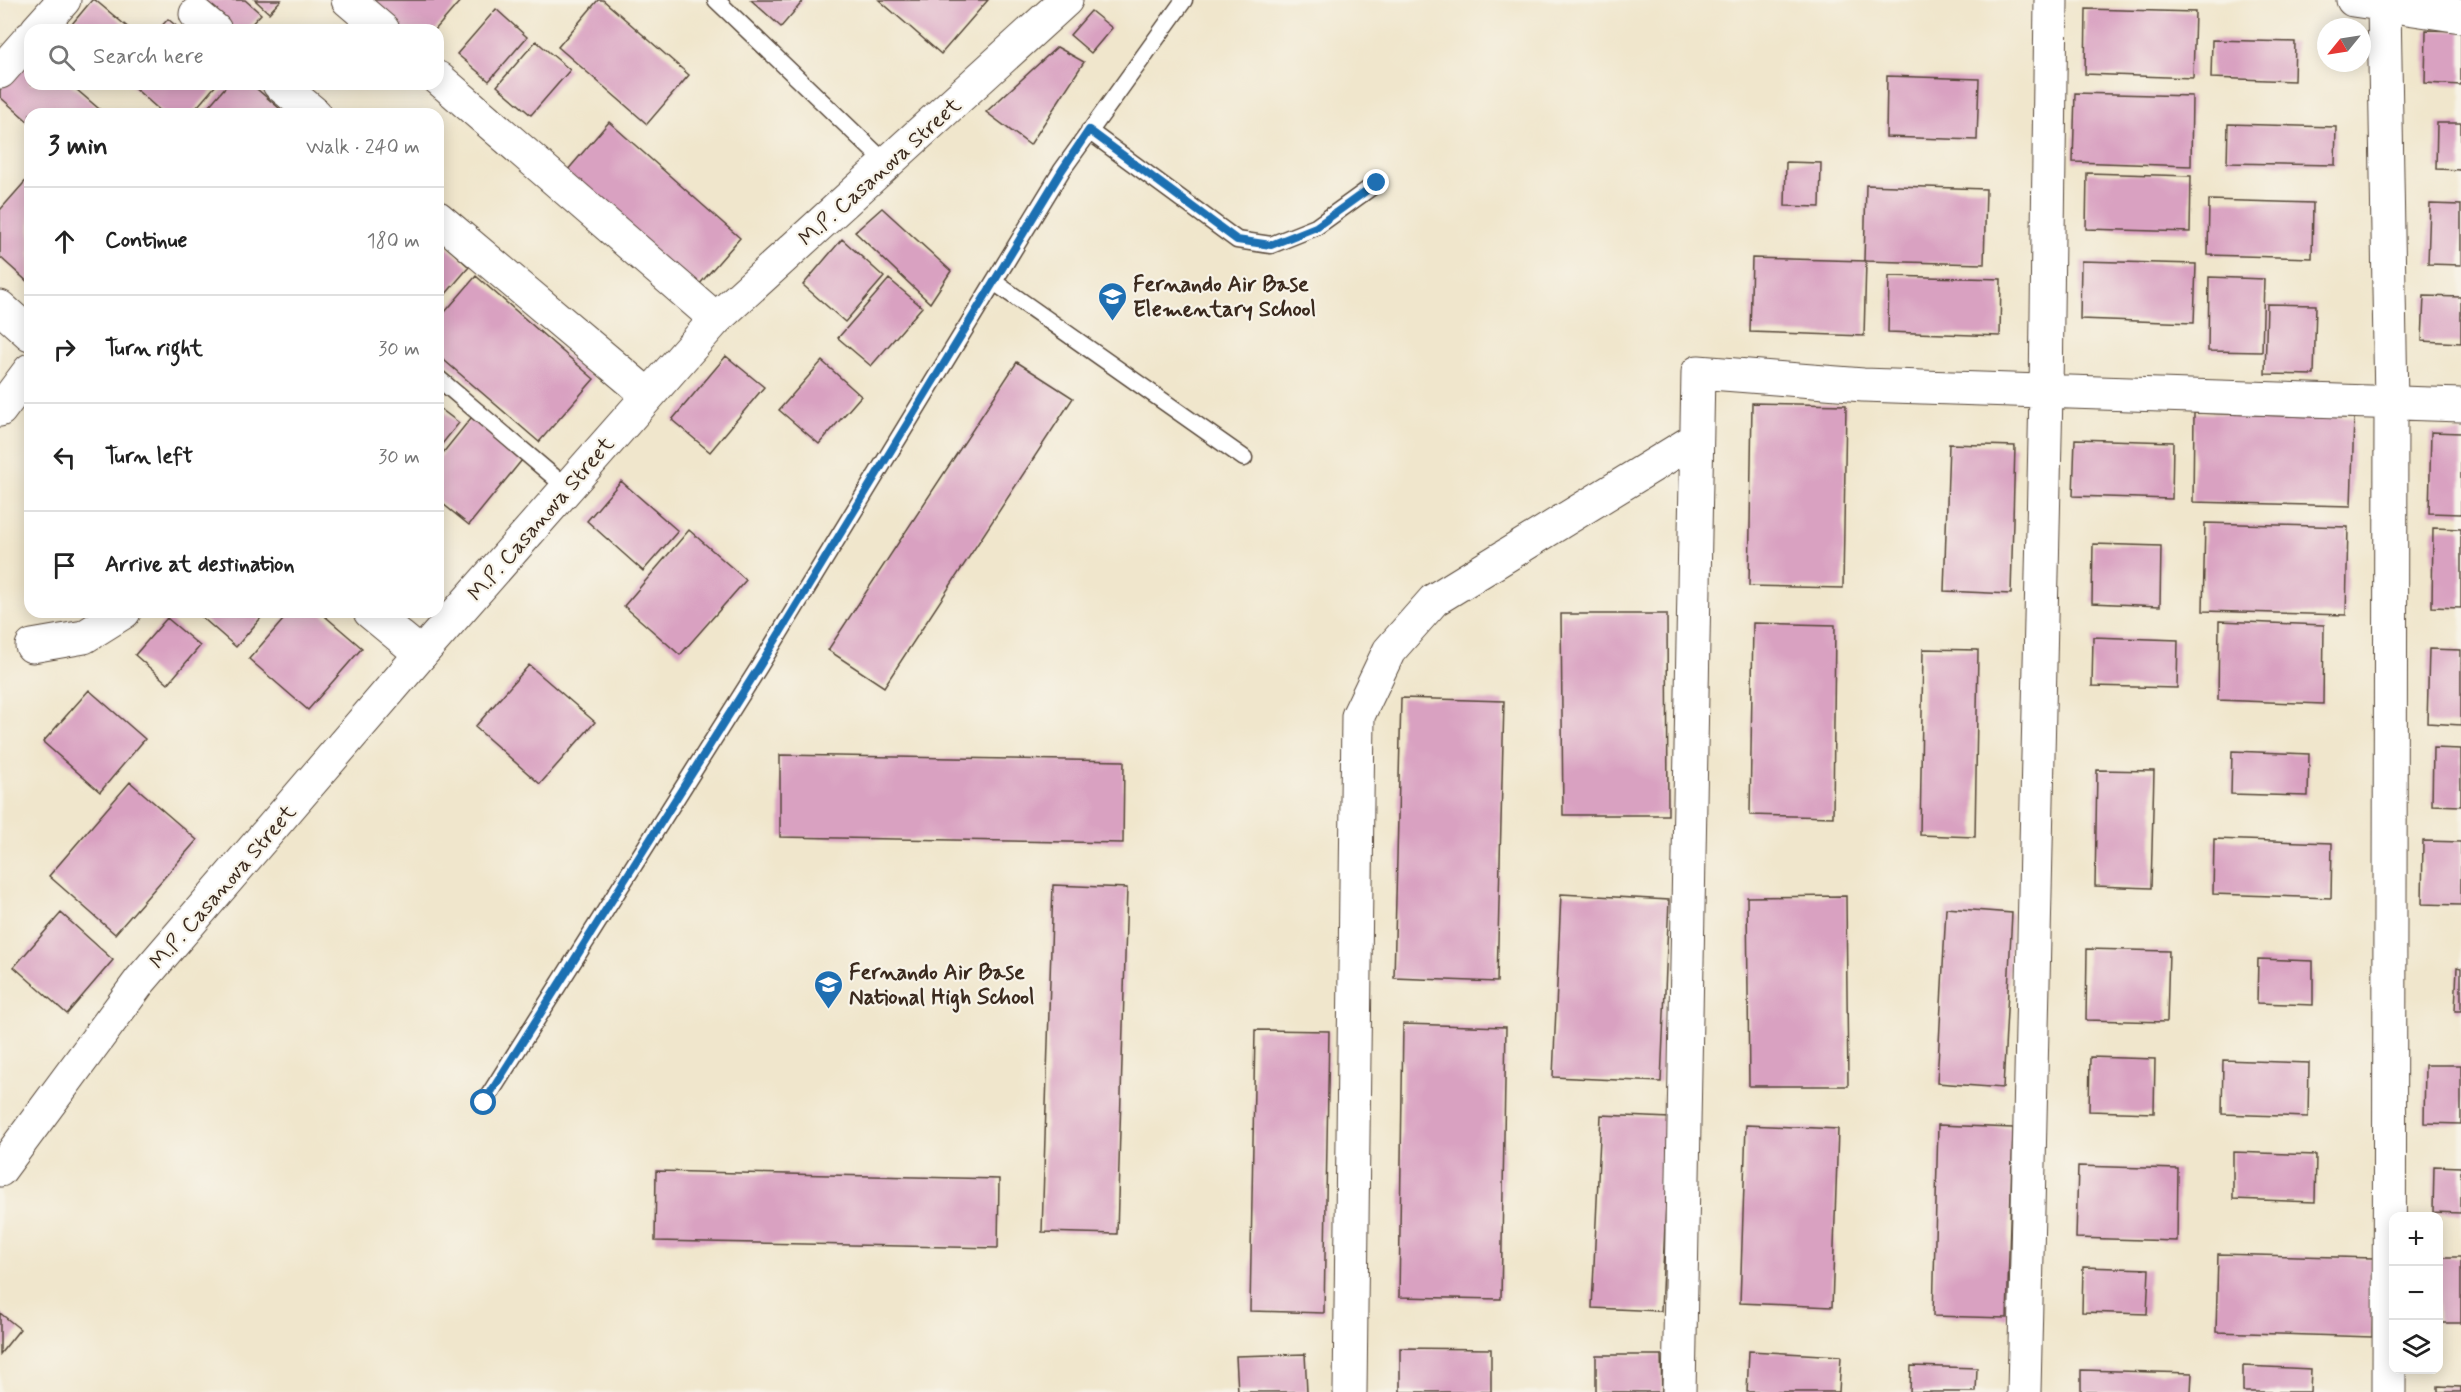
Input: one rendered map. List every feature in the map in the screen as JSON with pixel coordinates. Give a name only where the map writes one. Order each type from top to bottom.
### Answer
[{"type":"street","points":[[42,24],[64,0]]},
{"type":"street","points":[[348,0],[376,24]]},
{"type":"street","name":"M.P. Casanova Street","points":[[0,1170],[140,981],[422,654],[716,319],[1066,0]]},
{"type":"street","points":[[2024,1392],[2046,392],[2051,0]]},
{"type":"street","points":[[2389,1392],[2391,403],[2368,2],[2461,16]]},
{"type":"street","points":[[0,72],[24,45]]},
{"type":"street","points":[[444,83],[716,319]]},
{"type":"street","points":[[286,90],[308,108]]},
{"type":"street","points":[[444,223],[648,395]]},
{"type":"street","points":[[0,307],[24,329]]},
{"type":"street","points":[[1679,1392],[1698,372],[1863,385],[2461,405]]},
{"type":"street","points":[[0,410],[24,378]]},
{"type":"street","points":[[1350,1392],[1358,716],[1389,651],[1434,600],[1696,438]]},
{"type":"street","points":[[32,646],[84,637],[114,618]]},
{"type":"street","points":[[377,618],[422,654]]},
{"type":"lane","points":[[716,0],[887,164]]},
{"type":"lane","points":[[484,1103],[759,667],[1089,130],[1184,0]]},
{"type":"lane","points":[[1089,130],[1237,240],[1271,245],[1307,231],[1377,183]]},
{"type":"lane","points":[[994,282],[1244,458]]},
{"type":"lane","points":[[444,383],[567,488]]},
{"type":"building","points":[[92,0],[95,0],[124,24],[72,24]]},
{"type":"building","points":[[193,0],[245,0],[261,14],[252,24],[220,24]]},
{"type":"building","points":[[255,0],[281,0],[269,13]]},
{"type":"building","points":[[364,0],[461,0],[440,24],[391,24]]},
{"type":"building","points":[[598,0],[603,0],[689,75],[647,124],[558,47]]},
{"type":"building","points":[[751,0],[804,0],[781,27]]},
{"type":"building","points":[[879,0],[988,0],[941,54]]},
{"type":"building","points":[[496,9],[527,37],[489,81],[457,54]]},
{"type":"building","points":[[2086,9],[2195,12],[2193,78],[2085,74]]},
{"type":"building","points":[[1091,11],[1112,28],[1091,53],[1070,35]]},
{"type":"building","points":[[168,19],[174,24],[163,24]]},
{"type":"building","points":[[2426,30],[2461,31],[2461,85],[2425,83]]},
{"type":"building","points":[[2212,40],[2295,42],[2294,81],[2211,78]]},
{"type":"building","points":[[536,41],[570,70],[531,115],[497,86]]},
{"type":"building","points":[[1057,47],[1084,62],[1030,145],[986,112]]},
{"type":"building","points":[[24,59],[24,90],[77,90],[98,108],[24,108],[24,118],[0,97],[0,87]]},
{"type":"building","points":[[1887,76],[1979,79],[1977,140],[1886,137]]},
{"type":"building","points":[[137,90],[212,90],[196,108],[157,108]]},
{"type":"building","points":[[223,90],[258,90],[279,108],[207,108]]},
{"type":"building","points":[[2075,93],[2192,96],[2191,166],[2073,162]]},
{"type":"building","points":[[609,122],[740,238],[691,294],[560,179]]},
{"type":"building","points":[[2437,123],[2461,123],[2461,170],[2436,169]]},
{"type":"building","points":[[2228,124],[2336,127],[2335,165],[2227,163]]},
{"type":"building","points":[[1786,162],[1821,163],[1820,207],[1785,206]]},
{"type":"building","points":[[2087,173],[2191,176],[2190,232],[2086,229]]},
{"type":"building","points":[[24,183],[24,279],[0,257],[0,210]]},
{"type":"building","points":[[1866,185],[1986,189],[1984,264],[1864,261]]},
{"type":"building","points":[[2209,200],[2313,203],[2312,258],[2208,255]]},
{"type":"building","points":[[2430,204],[2461,205],[2461,265],[2428,264]]},
{"type":"building","points":[[882,208],[951,271],[930,303],[855,232]]},
{"type":"building","points":[[842,239],[884,277],[845,322],[803,285]]},
{"type":"building","points":[[444,244],[469,267],[444,296]]},
{"type":"building","points":[[1752,258],[1866,261],[1864,336],[1750,332]]},
{"type":"building","points":[[2081,261],[2196,264],[2194,323],[2080,319]]},
{"type":"building","points":[[476,276],[594,379],[539,442],[444,360],[444,313]]},
{"type":"building","points":[[1889,276],[2001,279],[2000,336],[1888,332]]},
{"type":"building","points":[[2209,277],[2264,279],[2262,352],[2208,351]]},
{"type":"building","points":[[889,279],[922,307],[871,366],[838,338]]},
{"type":"building","points":[[2424,296],[2461,297],[2461,343],[2422,341]]},
{"type":"building","points":[[2267,304],[2316,305],[2314,375],[2265,374]]},
{"type":"building","points":[[726,356],[764,387],[710,452],[672,420]]},
{"type":"building","points":[[822,361],[861,396],[819,444],[779,410]]},
{"type":"building","points":[[1017,362],[1073,398],[884,687],[828,650]]},
{"type":"building","points":[[1752,403],[1846,405],[1843,588],[1749,586]]},
{"type":"building","points":[[444,412],[459,423],[444,442]]},
{"type":"building","points":[[475,413],[526,455],[469,525],[444,505],[444,452]]},
{"type":"building","points":[[2194,413],[2354,418],[2351,506],[2193,502]]},
{"type":"building","points":[[2431,432],[2461,433],[2461,514],[2429,513]]},
{"type":"building","points":[[2075,439],[2173,442],[2172,499],[2073,496]]},
{"type":"building","points":[[1949,444],[2015,446],[2011,594],[1944,591]]},
{"type":"building","points":[[621,481],[678,531],[643,571],[587,521]]},
{"type":"building","points":[[2205,523],[2348,527],[2346,615],[2203,611]]},
{"type":"building","points":[[2433,528],[2461,529],[2461,608],[2432,607]]},
{"type":"building","points":[[689,530],[746,580],[680,655],[624,606]]},
{"type":"building","points":[[2093,544],[2161,546],[2160,606],[2092,603]]},
{"type":"building","points":[[1561,614],[1667,614],[1668,815],[1563,815]]},
{"type":"building","points":[[167,618],[200,646],[168,684],[135,655]]},
{"type":"building","points":[[203,618],[261,618],[236,647]]},
{"type":"building","points":[[285,618],[327,618],[362,648],[308,710],[249,659]]},
{"type":"building","points":[[2219,621],[2324,625],[2323,704],[2218,700]]},
{"type":"building","points":[[1753,623],[1835,625],[1833,817],[1750,815]]},
{"type":"building","points":[[2093,637],[2178,640],[2177,688],[2092,686]]},
{"type":"building","points":[[1923,649],[1978,650],[1975,837],[1920,835]]},
{"type":"building","points":[[2429,649],[2461,650],[2461,725],[2427,723]]},
{"type":"building","points":[[529,665],[595,722],[540,784],[475,727]]},
{"type":"building","points":[[89,690],[145,739],[100,792],[43,742]]},
{"type":"building","points":[[1401,698],[1504,701],[1497,982],[1394,978]]},
{"type":"building","points":[[2433,748],[2461,749],[2461,806],[2432,805]]},
{"type":"building","points":[[2232,751],[2309,754],[2308,796],[2231,794]]},
{"type":"building","points":[[780,755],[1124,761],[1123,843],[780,837]]},
{"type":"building","points":[[2097,770],[2154,771],[2151,888],[2095,886]]},
{"type":"building","points":[[130,782],[197,840],[115,934],[49,876]]},
{"type":"building","points":[[2214,839],[2332,843],[2331,898],[2213,894]]},
{"type":"building","points":[[2423,841],[2461,842],[2461,905],[2422,904]]},
{"type":"building","points":[[1053,885],[1127,888],[1117,1234],[1042,1232]]},
{"type":"building","points":[[1561,894],[1669,900],[1661,1082],[1553,1077]]},
{"type":"building","points":[[1846,896],[1848,1086],[1749,1086],[1747,897]]},
{"type":"building","points":[[1946,908],[2012,913],[2003,1088],[1937,1083]]},
{"type":"building","points":[[61,913],[113,960],[67,1014],[14,967]]},
{"type":"building","points":[[2087,949],[2169,951],[2167,1022],[2086,1020]]},
{"type":"building","points":[[2258,959],[2313,961],[2313,1005],[2257,1003]]},
{"type":"building","points":[[2457,967],[2461,968],[2461,1011],[2455,1011]]},
{"type":"building","points":[[1403,1024],[1506,1027],[1501,1299],[1399,1297]]},
{"type":"building","points":[[1255,1030],[1329,1031],[1324,1313],[1250,1311]]},
{"type":"building","points":[[2090,1057],[2155,1059],[2154,1113],[2089,1111]]},
{"type":"building","points":[[2223,1060],[2309,1063],[2308,1117],[2222,1114]]},
{"type":"building","points":[[2425,1065],[2461,1065],[2461,1124],[2424,1123]]},
{"type":"building","points":[[1601,1115],[1670,1118],[1661,1311],[1592,1308]]},
{"type":"building","points":[[1746,1125],[1838,1129],[1832,1307],[1740,1303]]},
{"type":"building","points":[[1938,1125],[2013,1128],[2007,1318],[1933,1316]]},
{"type":"building","points":[[2233,1152],[2316,1155],[2315,1202],[2233,1199]]},
{"type":"building","points":[[2078,1166],[2178,1169],[2177,1241],[2076,1238]]},
{"type":"building","points":[[2434,1166],[2461,1167],[2461,1213],[2433,1212]]},
{"type":"building","points":[[656,1171],[999,1179],[998,1248],[655,1241]]},
{"type":"building","points":[[2218,1254],[2374,1258],[2372,1337],[2216,1332]]},
{"type":"building","points":[[2443,1257],[2461,1257],[2461,1323],[2443,1323]]},
{"type":"building","points":[[2083,1267],[2149,1269],[2147,1314],[2082,1312]]},
{"type":"building","points":[[0,1313],[20,1329],[0,1354]]},
{"type":"building","points":[[1400,1348],[1491,1349],[1491,1392],[1400,1392]]},
{"type":"building","points":[[1749,1351],[1841,1356],[1839,1392],[1747,1392]]},
{"type":"building","points":[[1305,1354],[1307,1392],[1238,1392],[1236,1356]]},
{"type":"building","points":[[1596,1355],[1661,1355],[1662,1392],[1596,1392]]},
{"type":"building","points":[[1911,1366],[1977,1368],[1976,1392],[1910,1392]]},
{"type":"building","points":[[2243,1366],[2311,1369],[2310,1392],[2243,1392]]},
{"type":"building","points":[[2081,1370],[2192,1373],[2191,1392],[2081,1392]]},
{"type":"building","points":[[2438,1386],[2461,1387],[2461,1392],[2438,1392]]},
{"type":"place","name":"Fernando Air Base Elementary School","points":[[1112,322]]},
{"type":"place","name":"Fernando Air Base National High School","points":[[828,1010]]},
{"type":"route","points":[[484,1103],[759,667],[1062,170],[1089,130],[1237,240],[1271,245],[1316,227],[1377,183]]}]
